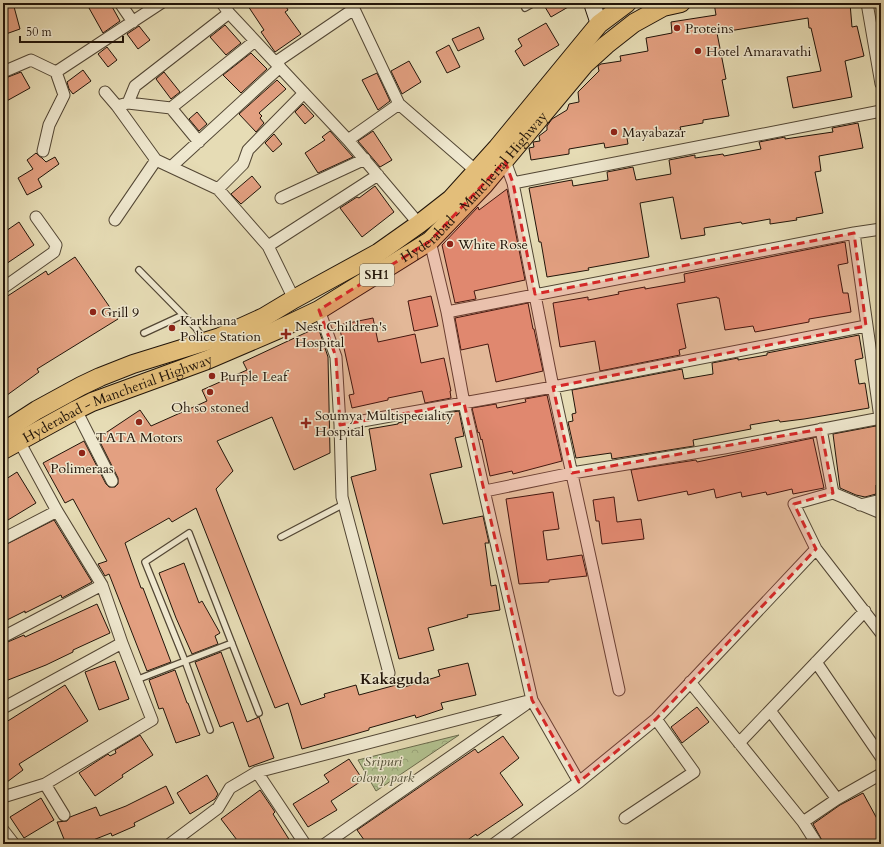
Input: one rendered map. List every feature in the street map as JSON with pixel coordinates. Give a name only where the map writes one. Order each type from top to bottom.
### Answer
[{"type":"main road","name":"Hyderabad - Mancherial Highway","points":[[3,432],[37,410],[81,386],[133,364],[220,337],[264,317],[294,298],[378,253],[419,224],[451,198],[475,170],[497,148],[599,24],[627,3]]},
{"type":"main road","name":"Hyderabad - Mancherial Highway","points":[[3,450],[92,402],[207,360],[319,310],[430,242],[506,161],[555,98],[606,44],[634,23],[663,7],[681,3]]},
{"type":"main road","points":[[81,386],[92,402]]},
{"type":"street","points":[[120,3],[132,22]]},
{"type":"street","points":[[56,72],[161,3]]},
{"type":"street","points":[[222,3],[229,13],[365,159],[419,224]]},
{"type":"street","points":[[592,3],[599,24]]},
{"type":"street","points":[[867,3],[881,84]]},
{"type":"street","points":[[172,166],[199,142],[278,64],[355,6],[399,104],[475,170]]},
{"type":"street","points":[[128,102],[135,86],[229,13]]},
{"type":"street","points":[[171,108],[255,41]]},
{"type":"street","points":[[3,72],[31,60],[56,72],[64,95],[49,125],[43,151]]},
{"type":"street","points":[[105,92],[156,160],[172,166],[218,189],[268,246],[294,298]]},
{"type":"street","points":[[218,189],[243,164],[248,150],[304,93]]},
{"type":"street","points":[[117,106],[128,102],[171,108],[199,142]]},
{"type":"street","points":[[348,140],[399,104]]},
{"type":"street","points":[[513,183],[881,111]]},
{"type":"street","points":[[281,198],[365,159]]},
{"type":"street","points":[[115,220],[156,160]]},
{"type":"street","points":[[506,161],[513,183],[553,387],[618,690]]},
{"type":"street","points":[[268,246],[378,175]]},
{"type":"street","points":[[3,288],[54,252],[56,245],[36,217]]},
{"type":"street","points":[[447,312],[881,229]]},
{"type":"street","points":[[485,491],[572,473],[724,448],[880,418],[854,233]]},
{"type":"street","points":[[430,242],[447,312],[464,403],[532,700],[579,782]]},
{"type":"street","points":[[319,310],[336,357],[342,497],[389,673]]},
{"type":"street","points":[[340,425],[553,387],[866,326]]},
{"type":"street","points":[[76,410],[112,481]]},
{"type":"street","points":[[821,430],[832,493]]},
{"type":"street","points":[[3,797],[45,784],[152,720],[122,643],[102,584],[58,511],[19,441]]},
{"type":"street","points":[[881,513],[832,493],[794,504],[816,549],[881,633]]},
{"type":"street","points":[[860,505],[881,500]]},
{"type":"street","points":[[3,539],[58,511]]},
{"type":"street","points":[[495,844],[579,782],[656,719],[816,549]]},
{"type":"street","points":[[3,637],[102,584]]},
{"type":"street","points":[[740,743],[865,611]]},
{"type":"street","points":[[3,708],[122,643]]},
{"type":"street","points":[[816,662],[881,757]]},
{"type":"street","points":[[690,682],[803,822],[817,844]]},
{"type":"street","points":[[170,844],[218,808],[230,788],[257,772],[532,700]]},
{"type":"street","points":[[325,844],[532,700]]},
{"type":"street","points":[[771,712],[837,799]]},
{"type":"street","points":[[625,818],[694,772],[656,719]]},
{"type":"street","points":[[257,772],[305,844]]},
{"type":"street","points":[[803,822],[837,799],[881,774]]},
{"type":"street","points":[[45,784],[64,815]]},
{"type":"street","points":[[3,830],[14,844]]},
{"type":"lane","points":[[525,8],[534,3]]},
{"type":"lane","points":[[140,270],[196,328],[204,342]]},
{"type":"lane","points":[[144,333],[183,315]]},
{"type":"lane","points":[[281,537],[344,504]]},
{"type":"lane","points":[[210,730],[185,661],[145,562],[189,533],[259,713]]},
{"type":"lane","points":[[136,680],[232,643]]},
{"type":"highlighted area","points":[[505,161],[513,183],[535,294],[854,233],[866,326],[553,387],[572,473],[821,429],[833,493],[794,504],[816,549],[656,719],[579,782],[532,700],[464,403],[340,425],[336,357],[319,310],[430,241]]},
{"type":"green space","name":"Sripuri colony park","points":[[459,735],[376,791],[358,760]]},
{"type":"building","points":[[3,3],[13,3],[20,29],[3,35]]},
{"type":"building","points":[[98,3],[110,3],[120,21],[103,33],[89,8]]},
{"type":"building","points":[[246,3],[284,3],[288,10],[285,12],[301,34],[275,52],[261,32],[264,30]]},
{"type":"building","points":[[551,3],[575,3],[551,17],[545,7]]},
{"type":"building","points":[[714,3],[850,3],[852,27],[857,26],[864,56],[845,61],[852,97],[793,108],[787,77],[821,71],[811,28],[809,28],[808,18],[717,33],[726,79],[722,80],[729,116],[703,120],[703,123],[680,127],[681,130],[627,138],[628,144],[605,148],[604,143],[569,149],[569,154],[531,160],[529,148],[534,147],[533,142],[540,141],[539,136],[547,130],[547,126],[552,119],[567,110],[569,104],[579,102],[578,92],[599,71],[598,66],[601,64],[621,61],[620,56],[648,51],[646,38],[672,33],[671,22],[716,15]]},
{"type":"building","points":[[546,23],[559,45],[524,66],[515,51],[522,46],[518,39]]},
{"type":"building","points":[[225,25],[241,43],[226,55],[210,37]]},
{"type":"building","points":[[139,26],[150,40],[138,49],[127,34]]},
{"type":"building","points":[[479,27],[484,39],[458,51],[452,39]]},
{"type":"building","points":[[449,45],[460,67],[447,73],[436,52]]},
{"type":"building","points":[[107,47],[117,60],[108,67],[98,54]]},
{"type":"building","points":[[251,53],[267,69],[241,93],[223,75]]},
{"type":"building","points":[[409,61],[421,82],[402,94],[391,71]]},
{"type":"building","points":[[83,70],[91,81],[73,94],[69,89],[67,82]]},
{"type":"building","points":[[21,72],[30,88],[3,103],[3,79]]},
{"type":"building","points":[[164,72],[180,92],[171,99],[156,79]]},
{"type":"building","points":[[377,73],[390,101],[378,110],[362,80]]},
{"type":"building","points":[[277,80],[286,89],[259,113],[262,116],[260,118],[264,123],[256,132],[239,114]]},
{"type":"building","points":[[303,104],[314,116],[305,124],[295,112]]},
{"type":"building","points":[[197,112],[207,124],[199,131],[189,119]]},
{"type":"building","points":[[858,123],[863,148],[819,156],[821,171],[815,172],[823,213],[796,218],[797,220],[770,224],[770,219],[704,228],[705,235],[681,239],[673,197],[640,203],[649,257],[588,268],[589,270],[547,277],[529,188],[572,180],[573,186],[608,180],[607,172],[633,167],[636,180],[671,174],[669,160],[695,155],[695,158],[723,154],[724,156],[761,149],[759,142],[785,137],[785,139],[833,132],[832,128]]},
{"type":"building","points":[[330,131],[353,157],[318,173],[305,153],[325,140],[322,137]]},
{"type":"building","points":[[373,131],[392,160],[380,167],[358,141]]},
{"type":"building","points":[[274,134],[282,144],[273,152],[265,143]]},
{"type":"building","points":[[36,153],[46,162],[55,157],[59,164],[38,179],[42,187],[27,195],[18,178],[33,169],[27,160]]},
{"type":"building","points":[[252,176],[261,187],[241,204],[231,194]]},
{"type":"building","points":[[375,186],[394,212],[362,237],[340,208],[357,197],[359,198]]},
{"type":"building","points":[[507,189],[525,280],[474,291],[476,299],[455,303],[442,245],[478,207],[479,210]]},
{"type":"building","points":[[19,222],[34,245],[3,266],[3,233]]},
{"type":"building","points":[[845,242],[848,263],[838,265],[843,293],[848,293],[851,312],[809,319],[809,322],[755,332],[753,326],[725,330],[719,298],[717,297],[677,304],[686,348],[679,350],[680,355],[600,371],[595,341],[560,347],[553,303],[588,297],[588,300],[619,294],[618,292],[685,282],[684,274]]},
{"type":"building","points":[[75,257],[118,319],[37,369],[39,372],[3,398],[3,299],[46,271],[48,275]]},
{"type":"building","points":[[431,296],[438,326],[414,331],[408,301]]},
{"type":"building","points":[[528,303],[543,371],[496,382],[488,344],[461,350],[455,318]]},
{"type":"building","points":[[373,318],[378,342],[415,334],[421,363],[444,358],[451,391],[451,398],[425,403],[422,391],[388,398],[388,400],[352,408],[349,395],[354,394],[339,325]]},
{"type":"building","points":[[318,327],[328,357],[330,453],[294,470],[272,417],[217,441],[233,471],[216,489],[301,705],[325,697],[324,694],[356,685],[359,695],[396,685],[398,689],[440,676],[438,670],[468,663],[476,695],[441,703],[443,709],[416,718],[415,715],[302,749],[288,703],[275,708],[196,508],[172,522],[169,518],[125,543],[141,588],[143,588],[171,662],[147,671],[109,574],[105,576],[98,564],[107,561],[73,499],[65,503],[43,463],[84,441],[106,484],[109,487],[115,487],[118,484],[118,478],[98,438],[140,410],[151,426],[207,401],[202,390],[247,370],[243,362]]},
{"type":"building","points":[[859,335],[863,358],[855,360],[859,384],[865,383],[869,408],[804,419],[780,422],[779,420],[750,425],[751,429],[693,440],[694,446],[612,459],[611,453],[576,458],[568,422],[573,421],[572,414],[576,413],[572,390],[682,369],[684,379],[713,374],[712,363],[738,358],[738,360],[767,355],[767,353]]},
{"type":"building","points":[[547,395],[562,461],[513,474],[512,471],[490,476],[482,439],[481,440],[479,432],[478,433],[472,408],[496,404],[497,408],[526,402],[525,399]]},
{"type":"building","points":[[459,411],[464,436],[455,438],[462,467],[430,474],[443,524],[483,516],[489,543],[485,543],[491,586],[496,585],[500,610],[467,615],[468,617],[428,628],[434,650],[399,659],[351,477],[376,470],[369,429],[398,424],[422,417]]},
{"type":"building","points":[[881,425],[881,485],[876,485],[876,494],[865,497],[840,488],[833,434]]},
{"type":"building","points":[[813,438],[824,488],[793,494],[792,489],[767,495],[766,492],[742,497],[741,492],[716,498],[714,489],[688,495],[687,491],[638,501],[631,470],[696,460],[697,462]]},
{"type":"building","points":[[17,472],[36,503],[3,523],[3,481]]},
{"type":"building","points":[[553,492],[559,529],[543,531],[547,560],[582,555],[587,576],[549,580],[549,582],[519,584],[506,499]]},
{"type":"building","points":[[614,497],[617,522],[641,519],[644,539],[602,544],[599,521],[596,521],[593,500]]},
{"type":"building","points":[[54,520],[92,582],[62,598],[61,595],[3,622],[3,546]]},
{"type":"building","points":[[184,563],[199,603],[202,601],[220,633],[215,636],[218,644],[192,654],[176,618],[159,573]]},
{"type":"building","points":[[97,604],[110,633],[73,650],[73,652],[46,665],[3,682],[3,644],[24,635],[25,637]]},
{"type":"building","points":[[221,652],[247,722],[259,717],[274,758],[249,767],[233,722],[220,727],[195,662]]},
{"type":"building","points":[[115,661],[129,699],[99,710],[85,672]]},
{"type":"building","points":[[175,670],[200,735],[176,743],[163,708],[159,709],[149,680]]},
{"type":"building","points":[[65,685],[88,721],[19,764],[23,770],[3,785],[3,724]]},
{"type":"building","points":[[697,707],[709,722],[682,743],[671,727]]},
{"type":"building","points":[[140,735],[153,755],[122,775],[123,777],[95,796],[79,773],[108,754],[110,756],[116,753],[115,750]]},
{"type":"building","points":[[503,736],[519,758],[500,773],[523,805],[477,836],[476,834],[462,844],[367,844],[357,830],[475,749],[478,753]]},
{"type":"building","points":[[349,759],[363,780],[331,801],[337,810],[308,827],[293,804],[329,782],[324,775]]},
{"type":"building","points":[[207,775],[218,794],[215,799],[190,814],[177,793]]},
{"type":"building","points":[[166,786],[174,803],[134,823],[135,826],[112,836],[111,833],[83,844],[66,844],[57,822],[67,821],[70,817],[96,807],[100,816],[126,806]]},
{"type":"building","points":[[260,790],[275,812],[273,814],[292,844],[240,844],[221,819]]},
{"type":"building","points":[[863,793],[881,826],[881,841],[875,844],[824,844],[813,824],[840,805]]},
{"type":"building","points":[[41,798],[54,820],[24,838],[10,817]]},
{"type":"place","name":"Proteins","points":[[677,28]]},
{"type":"place","name":"Hotel Amaravathi","points":[[698,51]]},
{"type":"place","name":"Mayabazar","points":[[614,132]]},
{"type":"place","name":"White Rose","points":[[450,244]]},
{"type":"place","name":"Grill 9","points":[[93,312]]},
{"type":"place","name":"Karkhana Police Station","points":[[172,328]]},
{"type":"place","name":"Nest Children's Hospital","points":[[286,334]]},
{"type":"place","name":"Purple Leaf","points":[[212,376]]},
{"type":"place","name":"Oh so stoned","points":[[210,392]]},
{"type":"place","name":"TATA Motors","points":[[139,422]]},
{"type":"place","name":"Soumya Multispeciality Hospital","points":[[306,423]]},
{"type":"place","name":"Polimeraas","points":[[82,453]]},
{"type":"district","name":"Kakaguda","points":[[395,679]]}]
